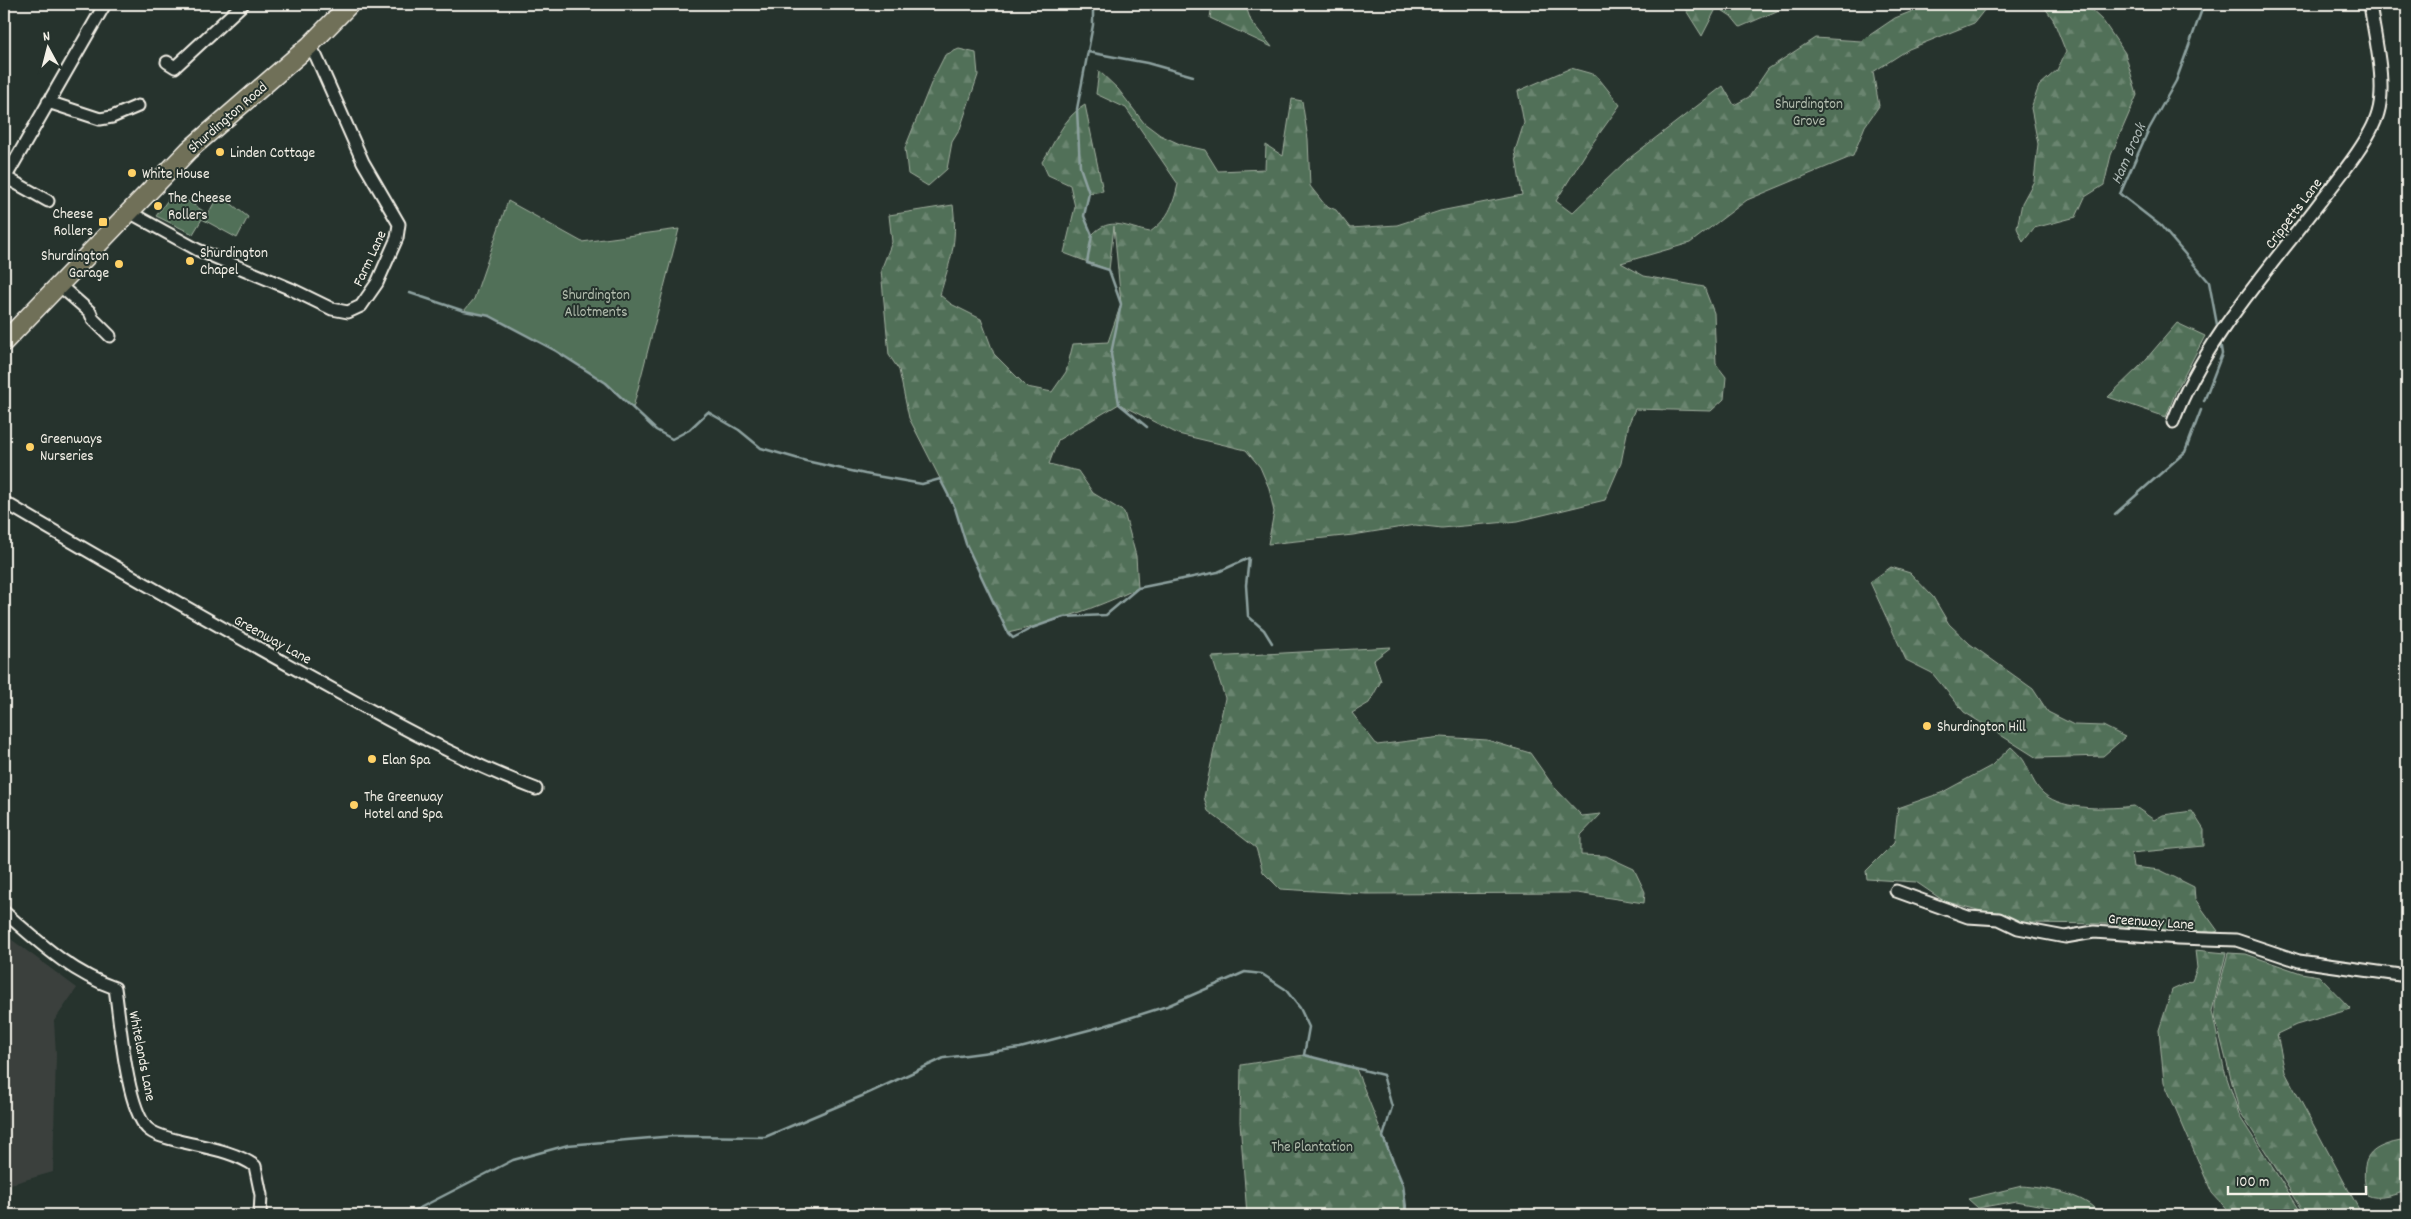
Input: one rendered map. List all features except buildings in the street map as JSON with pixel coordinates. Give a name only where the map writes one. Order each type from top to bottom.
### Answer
[{"type":"main road","name":"Shurdington Road","points":[[4,342],[189,150],[309,46],[350,4]]},
{"type":"street","points":[[48,201],[5,179],[104,4]]},
{"type":"street","points":[[175,68],[243,4]]},
{"type":"street","name":"Crippetts Lane","points":[[2173,422],[2188,387],[2218,336],[2336,182],[2376,120],[2380,94],[2370,4]]},
{"type":"street","name":"Farm Lane","points":[[130,212],[198,250],[291,289],[332,309],[348,312],[361,306],[376,284],[397,238],[399,224],[363,162],[316,56],[309,46]]},
{"type":"street","points":[[48,102],[100,119],[112,117],[138,106]]},
{"type":"street","points":[[58,284],[90,312],[93,319],[110,336]]},
{"type":"street","name":"Greenway Lane","points":[[4,502],[176,603],[379,716],[469,761],[536,789]]},
{"type":"street","name":"Greenway Lane","points":[[1896,891],[1968,916],[1999,919],[2018,928],[2064,937],[2094,932],[2236,940],[2299,961],[2407,976]]},
{"type":"street","name":"Whitelands Lane","points":[[4,912],[58,958],[90,979],[115,988],[128,1077],[140,1118],[148,1129],[159,1135],[228,1154],[255,1166],[261,1195],[260,1215]]},
{"type":"shaded area","points":[[4,934],[77,988],[54,1021],[56,1054],[53,1172],[4,1186]]},
{"type":"green space","points":[[1212,4],[1245,4],[1251,21],[1272,47],[1210,18]]},
{"type":"green space","points":[[1682,4],[1793,4],[1740,27],[1731,16],[1717,7],[1702,36]]},
{"type":"green space","name":"Shurdington Grove","points":[[1930,4],[1989,4],[1974,23],[1909,49],[1873,72],[1879,106],[1865,126],[1853,156],[1747,200],[1690,243],[1621,263],[1644,276],[1704,287],[1714,313],[1716,364],[1726,377],[1724,399],[1711,411],[1635,409],[1629,423],[1621,463],[1605,500],[1518,521],[1442,528],[1415,525],[1353,535],[1268,544],[1274,512],[1269,488],[1260,467],[1246,450],[1178,434],[1119,404],[1058,440],[1049,464],[1078,471],[1093,493],[1124,512],[1136,556],[1138,588],[1074,614],[1008,633],[966,544],[955,508],[909,418],[899,370],[889,355],[881,270],[892,242],[889,215],[953,205],[954,241],[940,295],[951,304],[981,319],[994,354],[1027,387],[1052,392],[1066,372],[1073,344],[1108,342],[1121,304],[1114,226],[1109,270],[1064,253],[1075,207],[1070,185],[1048,175],[1042,162],[1060,130],[1077,110],[1085,105],[1103,191],[1089,193],[1084,216],[1092,235],[1099,229],[1112,224],[1150,232],[1169,211],[1178,184],[1126,108],[1096,94],[1099,71],[1118,89],[1144,123],[1160,135],[1182,145],[1205,150],[1218,171],[1265,169],[1266,145],[1283,156],[1292,99],[1302,101],[1308,139],[1310,186],[1325,205],[1336,210],[1350,228],[1397,225],[1440,211],[1522,195],[1515,151],[1524,123],[1518,91],[1571,68],[1596,75],[1620,105],[1589,148],[1556,201],[1572,213],[1627,160],[1723,86],[1734,105],[1749,97],[1768,69],[1815,38],[1861,41],[1895,18]]},
{"type":"green space","points":[[2042,4],[2085,4],[2103,21],[2125,53],[2137,95],[2111,155],[2104,185],[2085,197],[2076,217],[2034,228],[2023,242],[2017,228],[2022,203],[2034,181],[2038,144],[2031,108],[2039,86],[2057,70],[2066,52],[2053,19]]},
{"type":"green space","points":[[959,49],[976,53],[978,75],[960,129],[952,142],[947,169],[928,186],[908,174],[905,148],[932,81],[945,55]]},
{"type":"green space","points":[[219,194],[248,217],[237,238],[202,219],[193,234],[156,216],[170,197],[177,203],[181,197],[208,214]]},
{"type":"green space","name":"Shurdington Allotments","points":[[508,201],[582,242],[679,229],[633,408],[606,383],[556,351],[490,316],[464,311],[474,299]]},
{"type":"green space","points":[[2177,323],[2205,336],[2176,391],[2166,417],[2108,397],[2141,365]]},
{"type":"green space","points":[[1891,567],[1910,573],[1933,597],[1949,624],[1970,644],[2033,689],[2048,712],[2074,725],[2103,726],[2125,737],[2103,756],[2037,758],[1964,712],[1932,673],[1906,660],[1870,582]]},
{"type":"green space","points":[[1391,647],[1374,660],[1381,681],[1369,703],[1352,713],[1377,745],[1441,737],[1487,740],[1530,753],[1554,787],[1582,816],[1601,814],[1581,835],[1581,855],[1606,856],[1634,869],[1645,892],[1644,903],[1577,893],[1366,894],[1280,889],[1263,872],[1256,848],[1208,811],[1204,797],[1225,698],[1212,657]]},
{"type":"green space","points":[[2011,747],[2023,759],[2041,791],[2052,800],[2087,808],[2134,806],[2154,820],[2163,815],[2192,811],[2204,830],[2204,846],[2131,853],[2133,867],[2160,870],[2194,887],[2195,899],[2218,931],[2210,934],[2198,934],[2107,924],[2027,923],[1944,901],[1916,882],[1867,879],[1866,871],[1894,843],[1898,808],[1941,793],[1991,766]]},
{"type":"green space","points":[[2195,950],[2226,953],[2212,1011],[2224,1069],[2240,1117],[2303,1215],[2232,1215],[2212,1193],[2164,1082],[2159,1030],[2172,990],[2192,981],[2197,968]]},
{"type":"green space","points":[[2228,953],[2246,954],[2301,973],[2319,976],[2351,1009],[2296,1025],[2277,1034],[2285,1072],[2362,1215],[2306,1215],[2239,1110],[2215,1017],[2215,1004]]},
{"type":"green space","name":"The Plantation","points":[[1304,1055],[1356,1069],[1403,1185],[1405,1215],[1247,1215],[1240,1122],[1241,1065]]},
{"type":"green space","points":[[2407,1140],[2407,1191],[2382,1197],[2367,1195],[2364,1171],[2369,1156],[2383,1146]]},
{"type":"green space","points":[[2022,1186],[2042,1188],[2076,1197],[2094,1208],[2100,1215],[2069,1215],[2049,1207],[2016,1201],[1978,1208],[1968,1199]]},
{"type":"waterway","points":[[1093,4],[1093,25],[1077,109],[1080,167],[1089,193],[1084,216],[1092,235],[1087,263],[1109,270],[1121,304],[1111,354],[1119,404],[1147,427]]},
{"type":"waterway","name":"Ham Brook","points":[[2204,4],[2176,81],[2149,129],[2120,194],[2161,226],[2209,282],[2218,330]]},
{"type":"waterway","points":[[1088,52],[1147,63],[1193,76]]},
{"type":"waterway","points":[[410,293],[464,311],[490,316],[556,351],[606,383],[656,430],[672,439],[689,430],[708,412],[739,430],[761,448],[806,461],[922,484],[940,479],[955,508],[966,544],[1008,633],[1013,638],[1032,628],[1063,617],[1106,615],[1138,588],[1218,572],[1249,558],[1246,585],[1248,616],[1264,630],[1272,643]]},
{"type":"waterway","name":"Ham Brook","points":[[2204,401],[2222,354],[2220,341]]},
{"type":"waterway","name":"Ham Brook","points":[[2115,514],[2185,452],[2201,410]]},
{"type":"waterway","points":[[395,1215],[408,1214],[513,1160],[568,1145],[674,1136],[765,1137],[862,1096],[944,1058],[1020,1048],[1104,1026],[1167,1006],[1245,972],[1262,974],[1285,989],[1300,1008],[1309,1027],[1304,1055],[1383,1075],[1392,1107],[1383,1137],[1403,1185],[1407,1215]]},
{"type":"place","name":"Linden Cottage","points":[[220,152]]},
{"type":"place","name":"White House","points":[[132,173]]},
{"type":"place","name":"The Cheese Rollers","points":[[158,206]]},
{"type":"place","name":"Cheese Rollers","points":[[103,222]]},
{"type":"place","name":"Shurdington Chapel","points":[[190,261]]},
{"type":"place","name":"Shurdington Garage","points":[[119,264]]},
{"type":"place","name":"Greenways Nurseries","points":[[30,447]]},
{"type":"place","name":"Shurdington Hill","points":[[1927,726]]},
{"type":"place","name":"Elan Spa","points":[[372,759]]},
{"type":"place","name":"The Greenway Hotel and Spa","points":[[354,805]]}]
